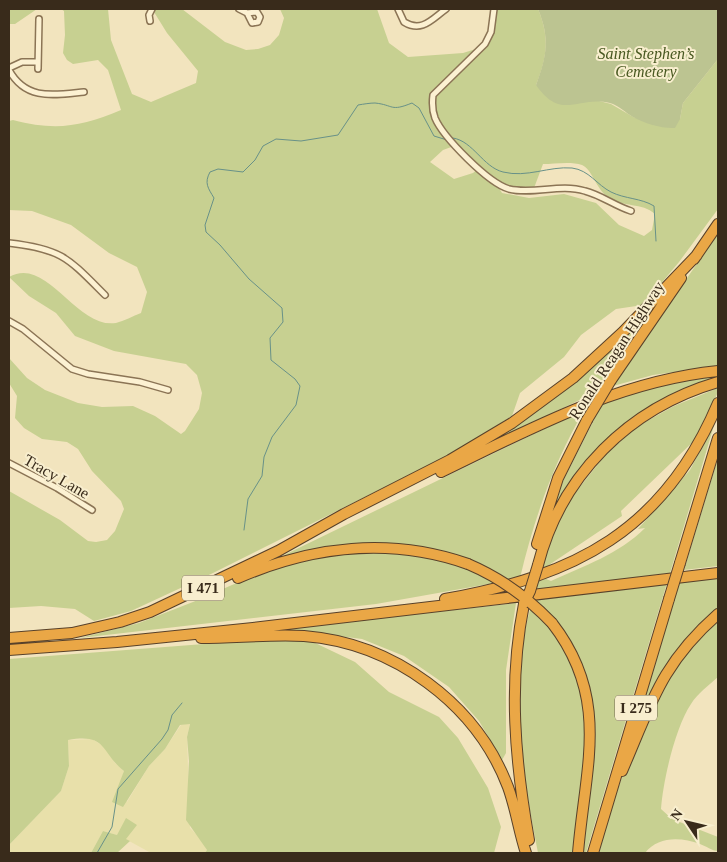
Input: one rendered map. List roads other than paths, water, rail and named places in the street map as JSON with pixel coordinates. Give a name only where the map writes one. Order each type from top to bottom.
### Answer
[{"type":"highway","name":"Ronald Reagan Highway","points":[[531,853],[520,791],[514,719],[516,659],[524,604],[551,496],[587,420],[611,380],[718,224]]},
{"type":"highway","points":[[327,526],[344,514],[481,443],[544,400],[572,379],[624,332],[696,255]]},
{"type":"highway","points":[[327,526],[604,397],[645,384],[718,371]]},
{"type":"highway","points":[[534,566],[563,500],[597,455],[614,438],[670,400],[718,382]]},
{"type":"highway","points":[[388,611],[410,605],[483,592],[532,579],[568,564],[602,546],[637,519],[666,490],[703,438],[718,404]]},
{"type":"highway","name":"I 275","points":[[593,853],[602,817],[718,438]]},
{"type":"highway","name":"I 471","points":[[9,638],[51,636],[97,628],[164,606],[327,526]]},
{"type":"highway","points":[[164,606],[272,564],[332,550],[355,547],[401,549],[450,558],[468,564],[504,583],[532,603],[552,623],[569,648],[578,667],[588,700],[590,743],[578,853]]},
{"type":"highway","points":[[9,650],[166,636],[718,573]]},
{"type":"highway","points":[[602,817],[649,706],[666,672],[693,638],[718,614]]},
{"type":"highway","points":[[166,636],[213,638],[292,636],[321,639],[371,652],[410,671],[440,692],[456,708],[485,744],[507,786],[526,853]]},
{"type":"street","points":[[150,21],[148,15],[152,9]]},
{"type":"street","points":[[239,9],[247,13]]},
{"type":"street","points":[[398,9],[404,22],[419,27],[446,9]]},
{"type":"street","points":[[494,9],[491,32],[485,44],[433,95],[432,109],[438,123],[457,147],[480,169],[504,187],[517,190],[566,187],[585,190],[631,211]]},
{"type":"street","points":[[38,19],[38,69]]},
{"type":"street","points":[[37,62],[22,62],[9,69],[15,79],[33,92],[41,95],[84,92]]},
{"type":"street","points":[[9,243],[45,248],[58,253],[73,264],[105,295]]},
{"type":"street","points":[[9,321],[23,329],[63,364],[72,369],[88,374],[140,382],[168,390]]},
{"type":"street","name":"Tracy Lane","points":[[9,463],[57,488],[92,510]]},
{"type":"waterway","points":[[244,530],[248,499],[262,476],[264,457],[272,437],[296,405],[300,386],[295,379],[271,360],[270,338],[283,322],[282,308],[249,279],[220,245],[206,232],[205,225],[214,198],[207,179],[210,172],[218,169],[243,172],[255,160],[263,146],[276,139],[301,141],[338,135],[358,105],[375,103],[396,107],[412,103],[419,108],[434,136],[447,140]]},
{"type":"waterway","points":[[453,138],[466,144],[490,165],[503,172],[521,174],[563,168],[578,169],[611,192],[649,203],[654,206],[656,241]]},
{"type":"waterway","points":[[97,853],[112,827],[118,789],[162,739],[168,730],[172,715],[182,703]]},
{"type":"park label","name":"Saint Stephen’s Cemetery","points":[[646,62]]}]
